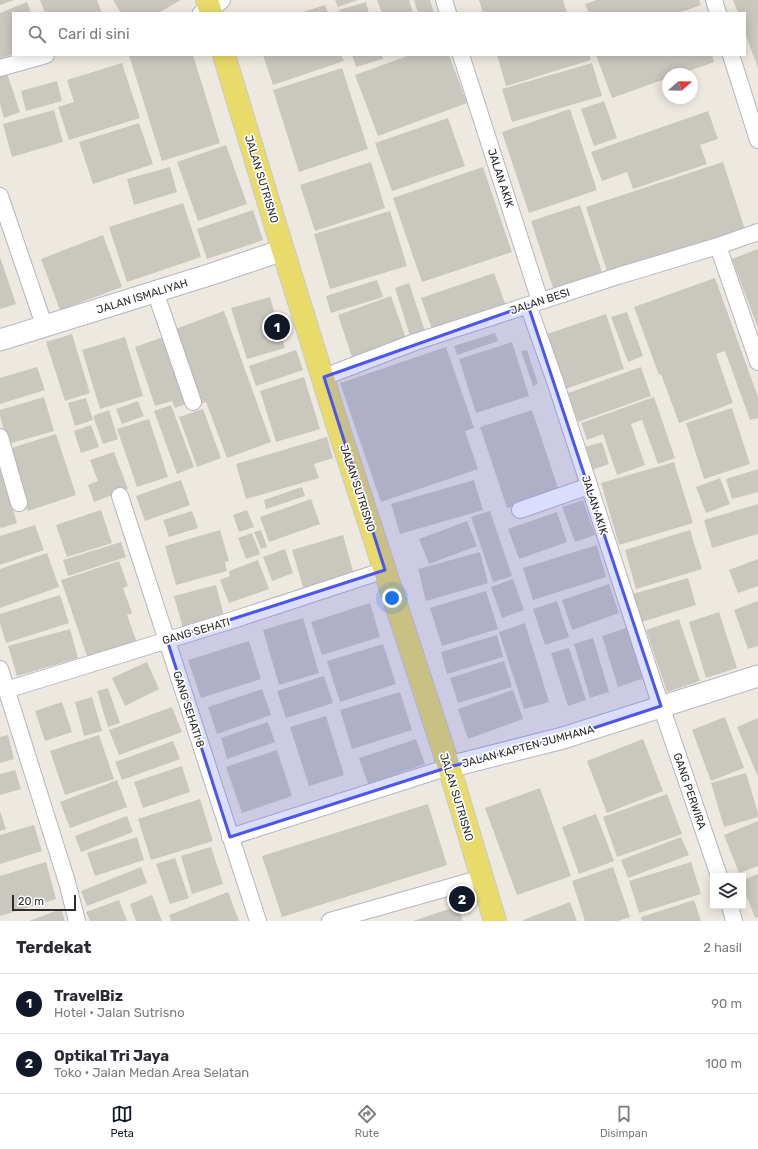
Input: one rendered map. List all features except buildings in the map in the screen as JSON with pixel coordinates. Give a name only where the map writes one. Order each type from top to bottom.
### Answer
[{"type":"main road","name":"JALAN SUTRISNO","points":[[224,56],[283,250],[449,767],[495,921]]},
{"type":"street","points":[[444,0],[448,12]]},
{"type":"street","points":[[714,0],[718,12]]},
{"type":"street","points":[[0,68],[42,56]]},
{"type":"street","name":"JALAN AKIK","points":[[461,56],[534,303],[556,384],[661,706]]},
{"type":"street","points":[[732,56],[758,140]]},
{"type":"street","points":[[0,196],[44,325]]},
{"type":"street","name":"JALAN BESI","points":[[324,377],[415,342],[758,232]]},
{"type":"street","points":[[718,246],[758,362]]},
{"type":"street","name":"JALAN ISMALIYAH","points":[[0,340],[283,250]]},
{"type":"street","points":[[155,291],[192,402]]},
{"type":"street","points":[[0,437],[19,503]]},
{"type":"street","points":[[520,510],[588,486]]},
{"type":"street","name":"GANG SEHATI 8","points":[[120,496],[258,921]]},
{"type":"street","name":"GANG SEHATI","points":[[6,690],[236,619],[385,570]]},
{"type":"street","points":[[0,669],[67,882],[76,921]]},
{"type":"street","name":"JALAN KAPTEN JUMHANA","points":[[230,837],[449,767],[563,738],[758,676]]},
{"type":"street","name":"GANG PERWIRA","points":[[661,706],[718,873]]},
{"type":"street","points":[[330,921],[482,878]]},
{"type":"street","points":[[731,909],[734,921]]},
{"type":"highlighted area","points":[[528,305],[661,706],[563,738],[449,767],[230,837],[167,640],[385,570],[324,377]]},
{"type":"place","name":"TravelBiz","points":[[277,327]]},
{"type":"place","name":"Optikal Tri Jaya","points":[[462,899]]}]
